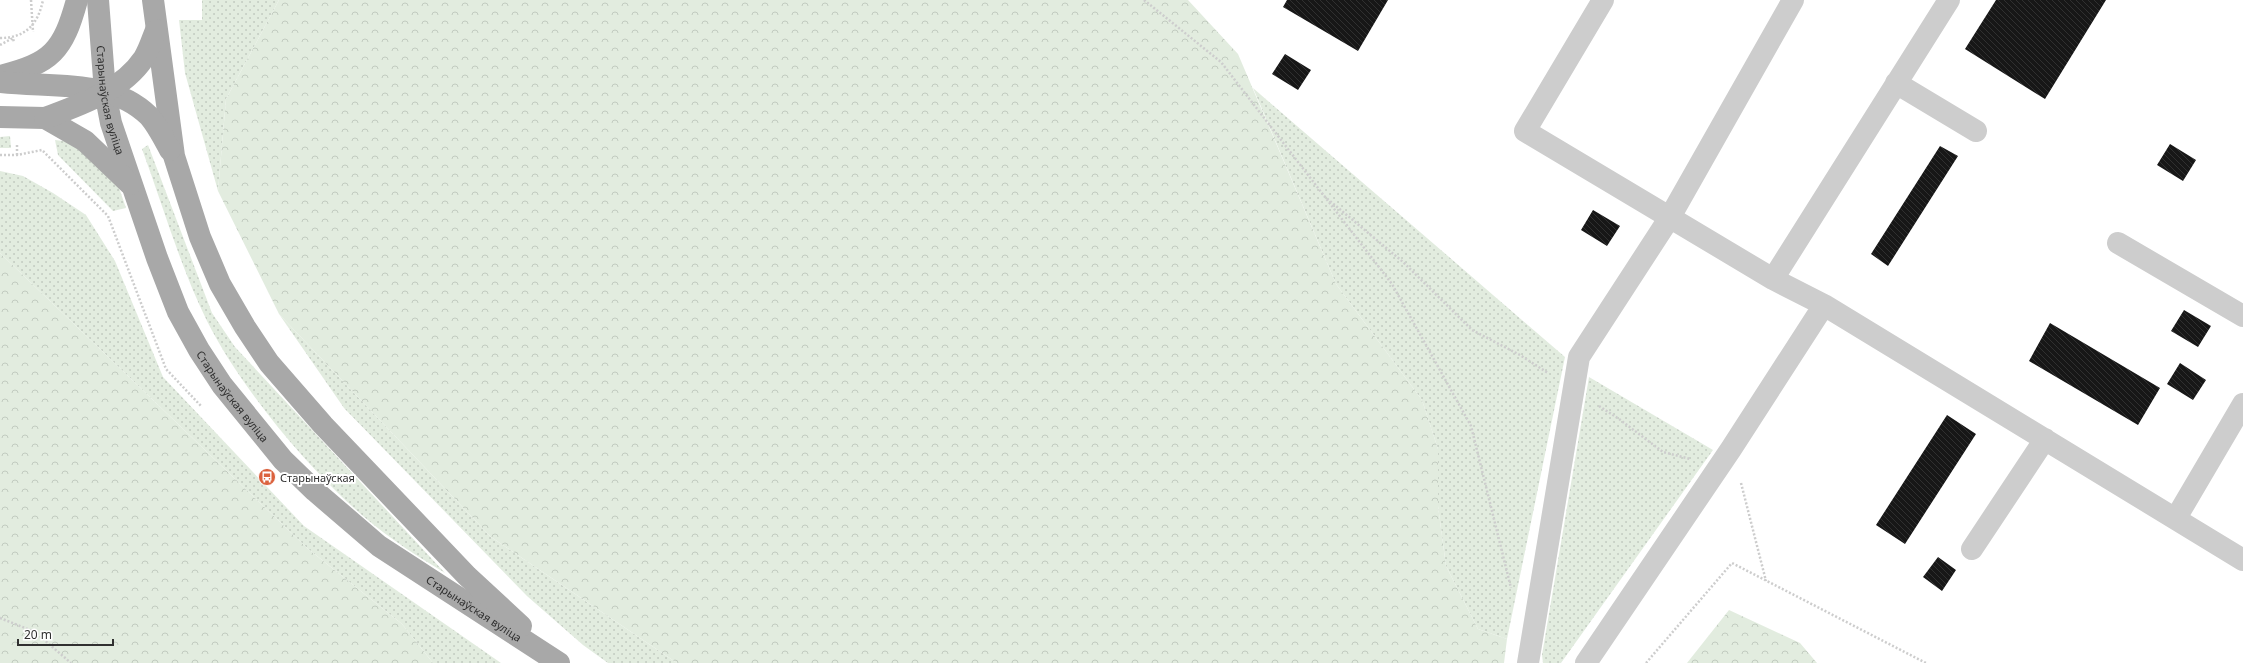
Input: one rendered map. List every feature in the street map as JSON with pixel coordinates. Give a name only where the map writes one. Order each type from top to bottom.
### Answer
[{"type":"main road","points":[[0,76],[44,60],[62,44],[77,0]]},
{"type":"main road","name":"Старынаўская вуліца","points":[[98,0],[105,92],[111,123],[132,186],[178,312],[199,350],[222,385],[283,460],[315,491],[379,546],[559,663]]},
{"type":"main road","name":"Старынаўская вуліца","points":[[153,0],[174,156],[200,237],[220,284],[269,363],[388,495],[467,576],[559,663]]},
{"type":"main road","points":[[0,117],[45,118],[105,92],[134,70],[145,57],[156,30]]},
{"type":"main road","points":[[0,82],[67,86],[105,92],[122,97],[149,117],[174,156]]},
{"type":"main road","points":[[45,118],[85,141],[132,186]]},
{"type":"lane","points":[[1603,0],[1525,132],[1773,279],[1824,306],[2243,560]]},
{"type":"lane","points":[[1528,663],[1579,357],[1670,217],[1793,0]]},
{"type":"lane","points":[[1773,279],[1949,0]]},
{"type":"lane","points":[[1896,83],[1976,131]]},
{"type":"lane","points":[[2118,243],[2243,316]]},
{"type":"lane","points":[[1586,663],[1731,449],[1824,306]]},
{"type":"lane","points":[[2176,518],[2243,404]]},
{"type":"lane","points":[[1972,549],[2045,439]]},
{"type":"path","points":[[0,45],[32,26],[40,16],[43,0]]},
{"type":"path","points":[[1144,0],[1221,62],[1392,284],[1471,426],[1508,582],[1512,589]]},
{"type":"path","points":[[0,38],[13,38]]},
{"type":"path","points":[[0,155],[17,155],[42,150],[108,216],[166,369]]},
{"type":"path","points":[[1646,663],[1732,563],[1926,663]]},
{"type":"path","points":[[0,618],[35,632],[71,663]]},
{"type":"green space","points":[[202,0],[279,0],[226,99],[218,191],[185,73],[179,20],[202,20]]},
{"type":"green space","points":[[279,0],[1188,0],[1238,54],[1336,284],[1422,400],[1438,449],[1438,506],[1446,566],[1478,629],[1507,639],[1504,663],[677,663],[491,537],[279,314],[218,191],[226,99]]},
{"type":"green space","points":[[1253,88],[1565,357],[1507,639],[1478,629],[1446,566],[1438,506],[1438,449],[1422,400],[1336,284]]},
{"type":"green space","points":[[10,136],[11,148],[0,148],[0,137]]},
{"type":"green space","points":[[55,140],[72,142],[117,182],[126,208],[113,211],[58,155]]},
{"type":"green space","points":[[148,145],[212,313],[235,347],[445,573],[394,540],[368,520],[342,496],[289,440],[264,410],[242,379],[207,321],[188,279],[142,149]]},
{"type":"green space","points":[[0,171],[23,176],[53,193],[86,215],[115,261],[163,377],[304,526],[501,663],[433,663],[402,624],[307,548],[0,253]]},
{"type":"green space","points":[[0,253],[307,548],[402,624],[433,663],[0,663]]},
{"type":"green space","points":[[279,314],[491,537],[677,663],[608,663],[583,645],[527,596],[344,408]]},
{"type":"green space","points":[[1589,377],[1713,450],[1561,663],[1543,663],[1542,655]]},
{"type":"green space","points":[[1729,610],[1800,643],[1817,663],[1687,663]]},
{"type":"building","points":[[1287,0],[1388,0],[1358,51],[1283,7]]},
{"type":"building","points":[[1996,0],[2106,0],[2045,99],[1965,49]]},
{"type":"building","points":[[1285,54],[1311,70],[1298,90],[1272,74]]},
{"type":"building","points":[[2170,144],[2196,160],[2183,181],[2157,165]]},
{"type":"building","points":[[1940,146],[1958,156],[1888,266],[1871,254]]},
{"type":"building","points":[[1593,210],[1620,226],[1607,246],[1581,230]]},
{"type":"building","points":[[2184,310],[2211,326],[2198,347],[2171,331]]},
{"type":"building","points":[[2050,323],[2160,388],[2138,425],[2029,361]]},
{"type":"building","points":[[2180,363],[2206,380],[2193,400],[2167,384]]},
{"type":"building","points":[[1947,415],[1976,434],[1905,544],[1876,525]]},
{"type":"building","points":[[1938,557],[1956,570],[1942,591],[1923,577]]},
{"type":"place","name":"Старынаўская","points":[[267,477]]}]
